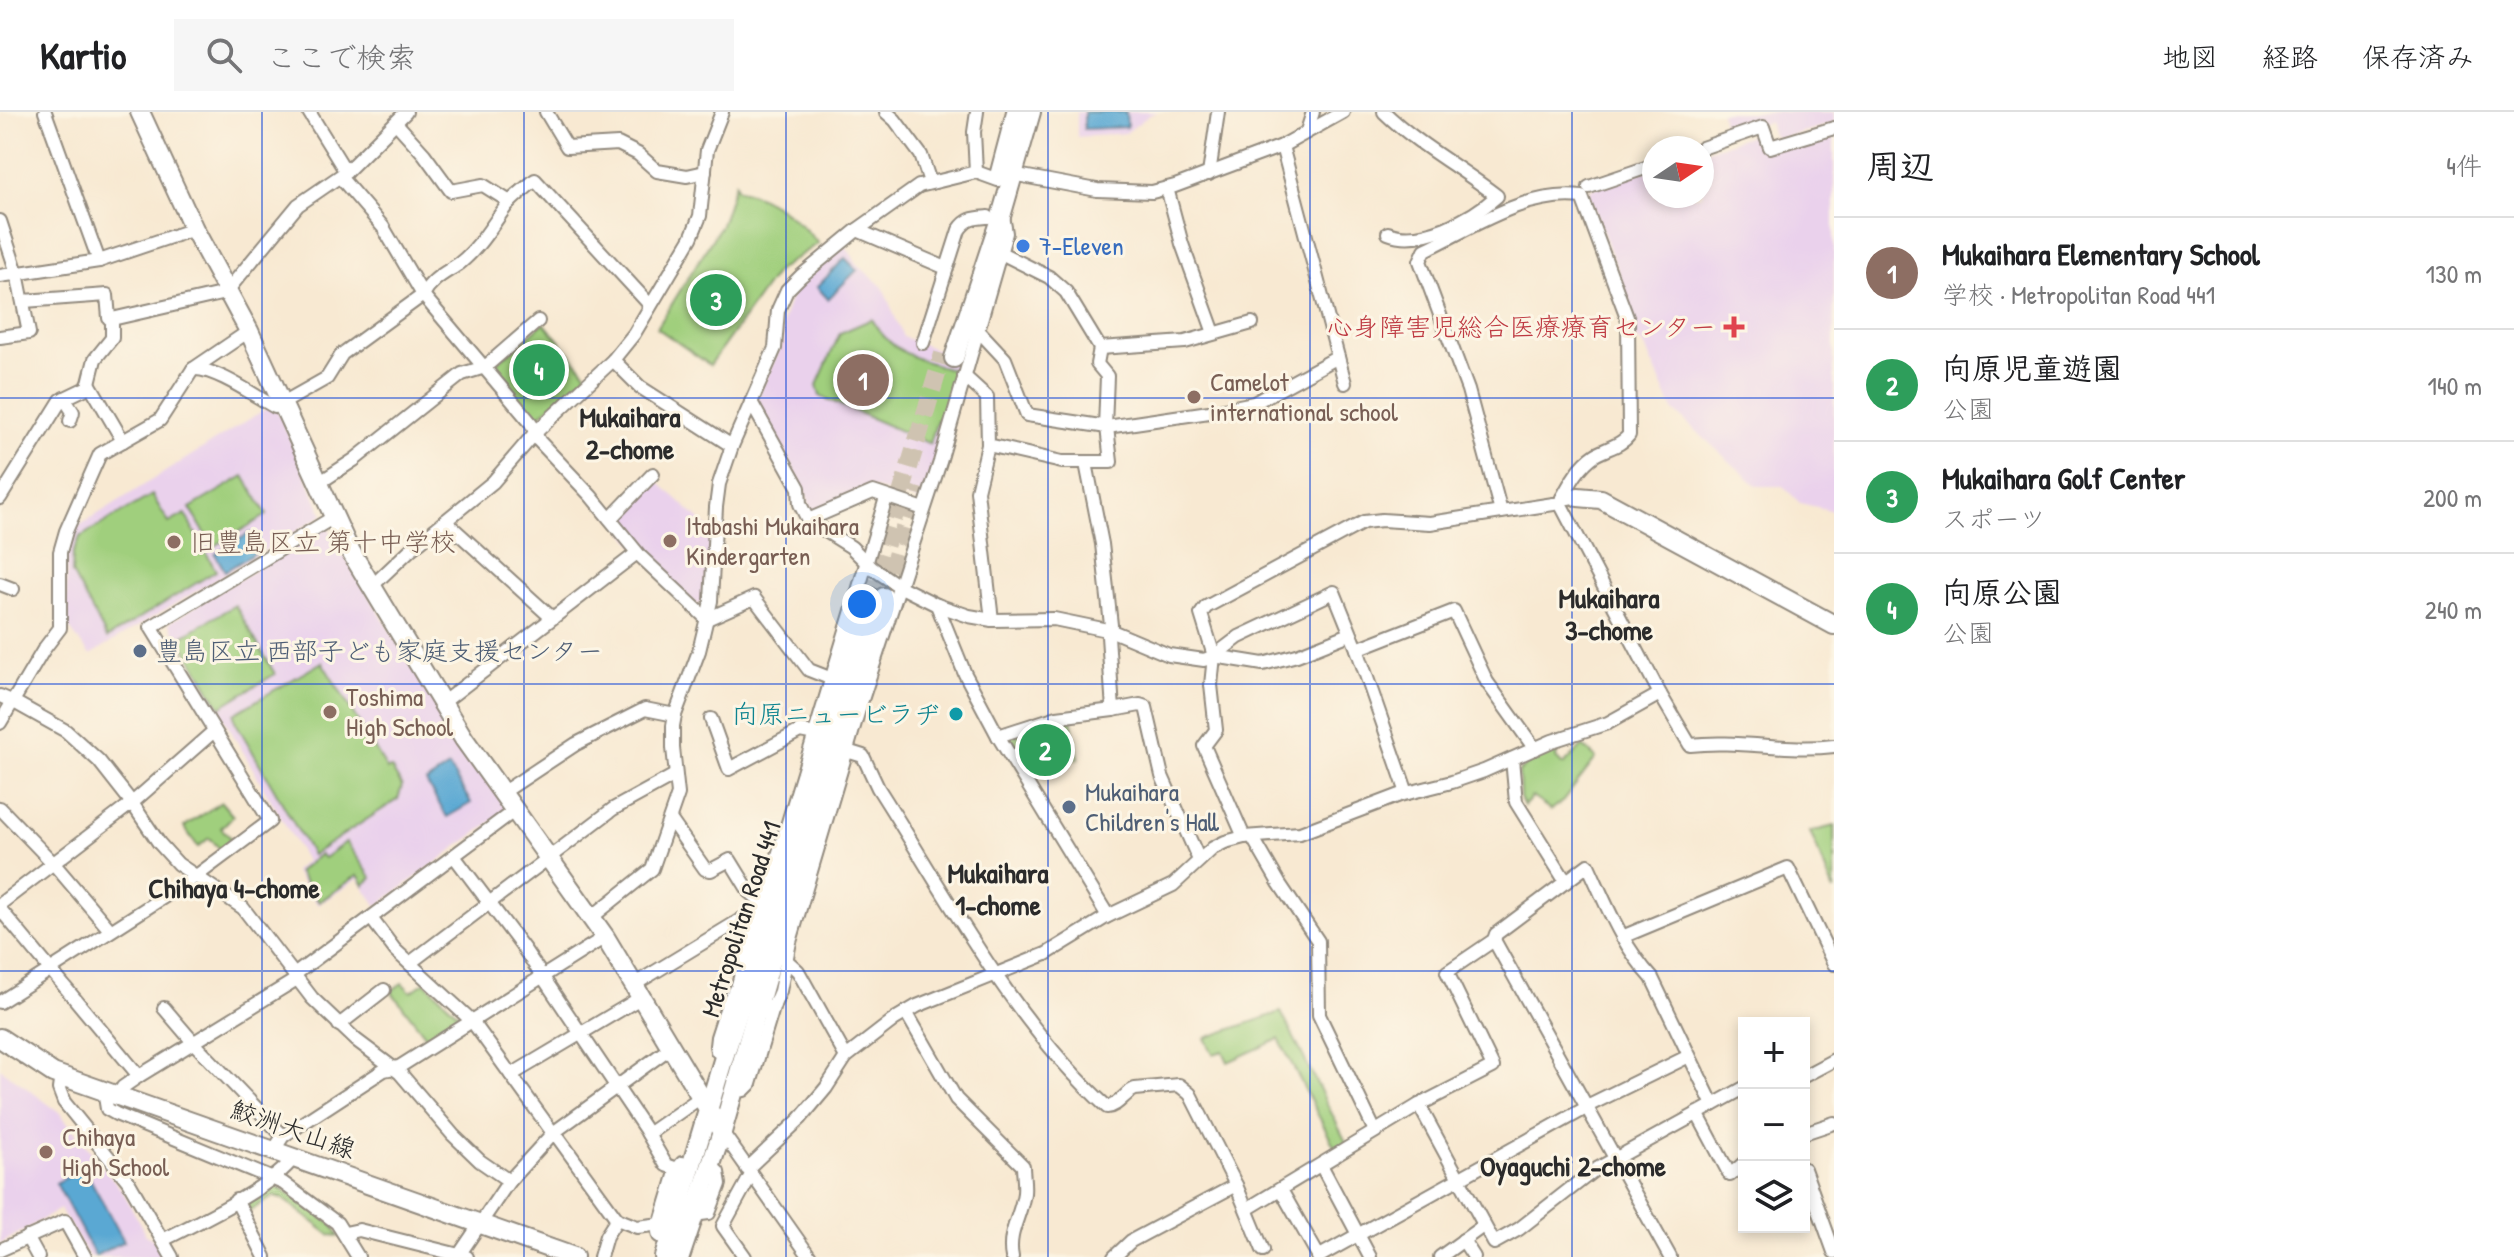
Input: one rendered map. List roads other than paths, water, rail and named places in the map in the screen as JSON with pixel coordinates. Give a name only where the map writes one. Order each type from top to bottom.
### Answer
[{"type":"main road","points":[[140,112],[194,229],[249,331],[334,517],[371,587],[441,704],[605,937],[722,1132]]},
{"type":"main road","points":[[949,356],[995,215],[1016,112]]},
{"type":"main road","points":[[1005,177],[1031,112]]},
{"type":"main road","points":[[1567,499],[1601,499],[1834,625]]},
{"type":"main road","name":"Metropolitan Road 441","points":[[680,1257],[693,1215],[694,1165],[706,1103],[724,1057],[768,899],[884,593]]},
{"type":"main road","name":"Metropolitan Road 441","points":[[665,1240],[694,1165],[722,1132],[778,937],[884,593]]},
{"type":"main road","name":"鮫洲大山線","points":[[0,1038],[53,1073],[278,1143],[294,1157],[574,1257]]},
{"type":"street","points":[[45,112],[99,261]]},
{"type":"street","points":[[309,112],[343,174],[383,227],[423,295],[531,423],[539,441],[637,553],[707,619]]},
{"type":"street","points":[[112,319],[227,291],[298,205],[343,174],[406,112]]},
{"type":"street","points":[[546,112],[567,147],[618,144],[638,154],[657,171],[687,176],[705,172]]},
{"type":"street","points":[[371,587],[493,482],[535,433],[613,360],[634,334],[691,238],[700,216],[707,150],[722,112]]},
{"type":"street","points":[[886,112],[921,155],[930,182]]},
{"type":"street","points":[[976,172],[974,132],[977,112]]},
{"type":"street","points":[[1209,174],[1218,112]]},
{"type":"street","points":[[1307,131],[1313,112]]},
{"type":"street","points":[[592,917],[652,869],[678,794],[673,748],[675,715],[699,651],[707,619],[713,584],[719,484],[732,446],[775,348],[778,310],[787,290],[857,230],[919,186],[930,182],[976,172],[1097,190],[1152,192],[1282,146],[1323,118],[1343,112]]},
{"type":"street","points":[[1384,112],[1413,137],[1497,196],[1469,218],[1451,225],[1401,238],[1388,233]]},
{"type":"street","points":[[396,123],[451,191],[483,185],[510,202]]},
{"type":"street","points":[[1714,144],[1763,127],[1770,147],[1834,128]]},
{"type":"street","points":[[1282,146],[1345,383]]},
{"type":"street","points":[[1589,187],[1642,169]]},
{"type":"street","points":[[193,369],[216,375],[275,407],[281,404],[327,378],[342,354],[423,295],[442,273],[473,252],[510,202],[535,180],[650,305]]},
{"type":"street","points":[[1167,188],[1182,244],[1214,333]]},
{"type":"street","points":[[1501,512],[1478,420],[1420,261],[1421,255],[1425,250],[1526,202],[1582,197],[1628,320],[1629,435],[1624,441],[1593,456],[1573,478],[1567,499],[1660,694],[1690,745],[1708,743],[1813,749],[1834,746]]},
{"type":"street","points":[[733,1093],[744,1090],[750,1084],[847,751],[884,593],[924,509],[1001,253],[1006,233],[995,215],[971,218],[959,230],[923,343]]},
{"type":"street","points":[[0,221],[17,273],[29,333],[0,337]]},
{"type":"street","points":[[0,276],[99,261],[194,229]]},
{"type":"street","points":[[857,230],[946,268]]},
{"type":"street","points":[[988,445],[1062,462],[1111,462],[1106,427],[1107,376],[1097,364],[1100,348],[1066,292],[1049,277],[1001,253]]},
{"type":"street","points":[[0,498],[4,480],[64,398],[88,387],[95,359],[112,338],[107,295],[24,301]]},
{"type":"street","points":[[319,483],[354,460],[462,374],[485,367],[538,321]]},
{"type":"street","points":[[1100,348],[1185,342],[1252,323]]},
{"type":"street","points":[[978,330],[1005,359],[1027,415],[1106,427],[1254,403],[1338,357]]},
{"type":"street","points":[[0,723],[60,628],[60,552],[100,454],[160,420],[193,369],[249,331]]},
{"type":"street","points":[[613,360],[640,387],[732,446]]},
{"type":"street","points":[[964,376],[987,397],[988,445],[977,491],[992,620]]},
{"type":"street","points":[[89,383],[123,441]]},
{"type":"street","points":[[64,398],[73,412],[70,421]]},
{"type":"street","points":[[751,402],[799,488],[800,504],[808,520],[851,547],[867,562],[884,593],[992,620],[1054,619],[1109,630],[1169,655],[1204,660],[1239,637],[1334,592],[1407,793]]},
{"type":"street","points":[[1086,463],[1102,544],[1111,625],[1108,636],[1113,710]]},
{"type":"street","points":[[610,519],[653,474]]},
{"type":"street","points":[[808,520],[873,492],[924,509]]},
{"type":"street","points":[[724,1057],[717,1051],[717,1037],[741,976],[753,922],[768,899],[770,882],[886,498]]},
{"type":"street","points":[[1375,1131],[1319,1015],[1318,941],[1249,837],[1204,746],[1216,730],[1211,685],[1214,656],[1201,614],[1206,607],[1364,522],[1430,523],[1567,499]]},
{"type":"street","points":[[0,1002],[195,877],[270,821],[151,627],[334,517]]},
{"type":"street","points":[[445,521],[551,617]]},
{"type":"street","points":[[441,704],[637,553]]},
{"type":"street","points":[[707,619],[754,598],[809,670],[832,679]]},
{"type":"street","points":[[937,605],[965,674],[998,736],[1108,916]]},
{"type":"street","points":[[1357,649],[1454,611],[1487,682],[1535,749]]},
{"type":"street","points":[[1214,656],[1263,664],[1297,655],[1350,634]]},
{"type":"street","points":[[745,1257],[723,1226],[749,1172],[800,1119],[826,1088],[846,1057],[906,1012],[1046,954],[1108,916],[1173,885],[1199,860],[1225,842],[1300,833],[1407,793],[1452,782],[1552,741],[1608,723],[1660,694]]},
{"type":"street","points":[[0,696],[66,731],[99,761],[178,864],[243,908],[312,998],[339,1025],[400,1073],[453,1135],[509,1181]]},
{"type":"street","points":[[998,736],[1057,717],[1140,705],[1146,707],[1162,776],[1199,860]]},
{"type":"street","points":[[502,793],[576,744],[645,709],[675,715]]},
{"type":"street","points":[[711,719],[729,769],[800,731],[815,734]]},
{"type":"street","points":[[139,1076],[0,907],[132,803],[214,731]]},
{"type":"street","points":[[847,751],[863,756],[878,788],[996,973],[1077,1080],[1107,1107],[1114,1106],[1135,1089],[1179,1085],[1190,1094],[1236,1185],[1263,1250]]},
{"type":"street","points":[[1512,759],[1516,802],[1566,882]]},
{"type":"street","points":[[410,963],[613,809],[675,775]]},
{"type":"street","points":[[0,808],[54,864],[110,930]]},
{"type":"street","points":[[358,1257],[337,1223],[286,1185],[116,1114],[107,1109],[111,1092],[296,977],[515,810]]},
{"type":"street","points":[[670,819],[705,869],[711,870],[730,860],[749,891],[768,899]]},
{"type":"street","points":[[454,856],[542,977],[666,1165],[694,1165]]},
{"type":"street","points":[[1247,1209],[1419,1105],[1493,1067],[1447,972],[1494,940],[1496,934],[1588,865],[1622,937],[1638,964],[1652,978],[1713,1105]]},
{"type":"street","points":[[1622,937],[1788,868],[1834,964]]},
{"type":"street","points":[[371,918],[395,950],[472,1021],[617,1219],[665,1240]]},
{"type":"street","points":[[511,1075],[580,1033],[742,919],[753,922]]},
{"type":"street","points":[[164,1008],[278,1143],[384,1070],[399,1067],[605,937]]},
{"type":"street","points":[[1494,940],[1670,1257]]},
{"type":"street","points":[[786,960],[798,971],[846,1057]]},
{"type":"street","points":[[339,1025],[384,990]]},
{"type":"street","points":[[756,1016],[774,1005]]},
{"type":"street","points":[[906,1012],[956,1099],[1023,1166],[1024,1194],[1012,1227],[1012,1257]]},
{"type":"street","points":[[345,1233],[359,1230],[463,1256],[479,1223],[509,1181],[554,1133],[670,1048]]},
{"type":"street","points":[[1281,1190],[1318,1257],[1586,1108],[1689,1056]]},
{"type":"street","points":[[1810,1073],[1834,1060]]},
{"type":"street","points":[[61,1075],[59,1089],[64,1102],[128,1181],[163,1240],[169,1256]]},
{"type":"street","points":[[1419,1105],[1494,1243],[1519,1229],[1615,1157],[1742,1089]]},
{"type":"street","points":[[648,1134],[706,1103]]},
{"type":"street","points":[[1697,1113],[1730,1175],[1738,1168]]},
{"type":"street","points":[[1810,1131],[1834,1123]]},
{"type":"street","points":[[722,1132],[810,1257]]},
{"type":"street","points":[[163,1240],[272,1178],[294,1157]]},
{"type":"street","points":[[1321,1165],[1370,1257]]},
{"type":"street","points":[[1114,1257],[1131,1241],[1236,1185]]},
{"type":"street","points":[[1810,1186],[1834,1252]]},
{"type":"street","points":[[236,1200],[265,1257]]},
{"type":"street","points":[[600,1257],[606,1236],[617,1219]]},
{"type":"street","points":[[0,1250],[65,1221],[85,1257]]},
{"type":"street","points":[[1440,1257],[1483,1226]]},
{"type":"street","points":[[27,1237],[38,1257]]},
{"type":"street","points":[[1463,1240],[1474,1257]]},
{"type":"water","points":[[1084,112],[1126,112],[1127,127],[1084,129]]},
{"type":"water","points":[[845,258],[857,270],[828,299],[817,287]]},
{"type":"water","points":[[250,533],[260,550],[225,571],[215,554]]},
{"type":"water","points":[[449,767],[471,803],[447,817],[426,782]]},
{"type":"water","points":[[84,1168],[124,1241],[95,1256],[56,1183]]},
{"type":"tunnel","points":[[870,597],[943,354]]},
{"type":"tunnel","points":[[884,597],[916,487]]},
{"type":"place","name":"7-Eleven","points":[[1023,246]]},
{"type":"place","name":"Mukaihara Golf Center","points":[[716,300]]},
{"type":"place","name":"心身障害児総合医療療育センター","points":[[1734,327]]},
{"type":"place","name":"向原公園","points":[[539,370]]},
{"type":"place","name":"Mukaihara Elementary School","points":[[863,380]]},
{"type":"place","name":"Camelot international school","points":[[1194,397]]},
{"type":"place","name":"Itabashi Mukaihara Kindergarten","points":[[670,541]]},
{"type":"place","name":"旧豊島区立 第十中学校","points":[[174,542]]},
{"type":"place","name":"豊島区立 西部子ども家庭支援センター","points":[[140,651]]},
{"type":"place","name":"Toshima High School","points":[[330,712]]},
{"type":"place","name":"向原ニュービラヂ","points":[[956,714]]},
{"type":"place","name":"向原児童遊園","points":[[1045,750]]},
{"type":"place","name":"Mukaihara Children's Hall","points":[[1069,807]]},
{"type":"place","name":"Chihaya High School","points":[[46,1152]]},
{"type":"district","name":"Mukaihara 2-chome","points":[[630,433]]},
{"type":"district","name":"Mukaihara 3-chome","points":[[1609,614]]},
{"type":"district","name":"Chihaya 4-chome","points":[[234,888]]},
{"type":"district","name":"Mukaihara 1-chome","points":[[998,889]]},
{"type":"district","name":"Oyaguchi 2-chome","points":[[1573,1166]]}]
